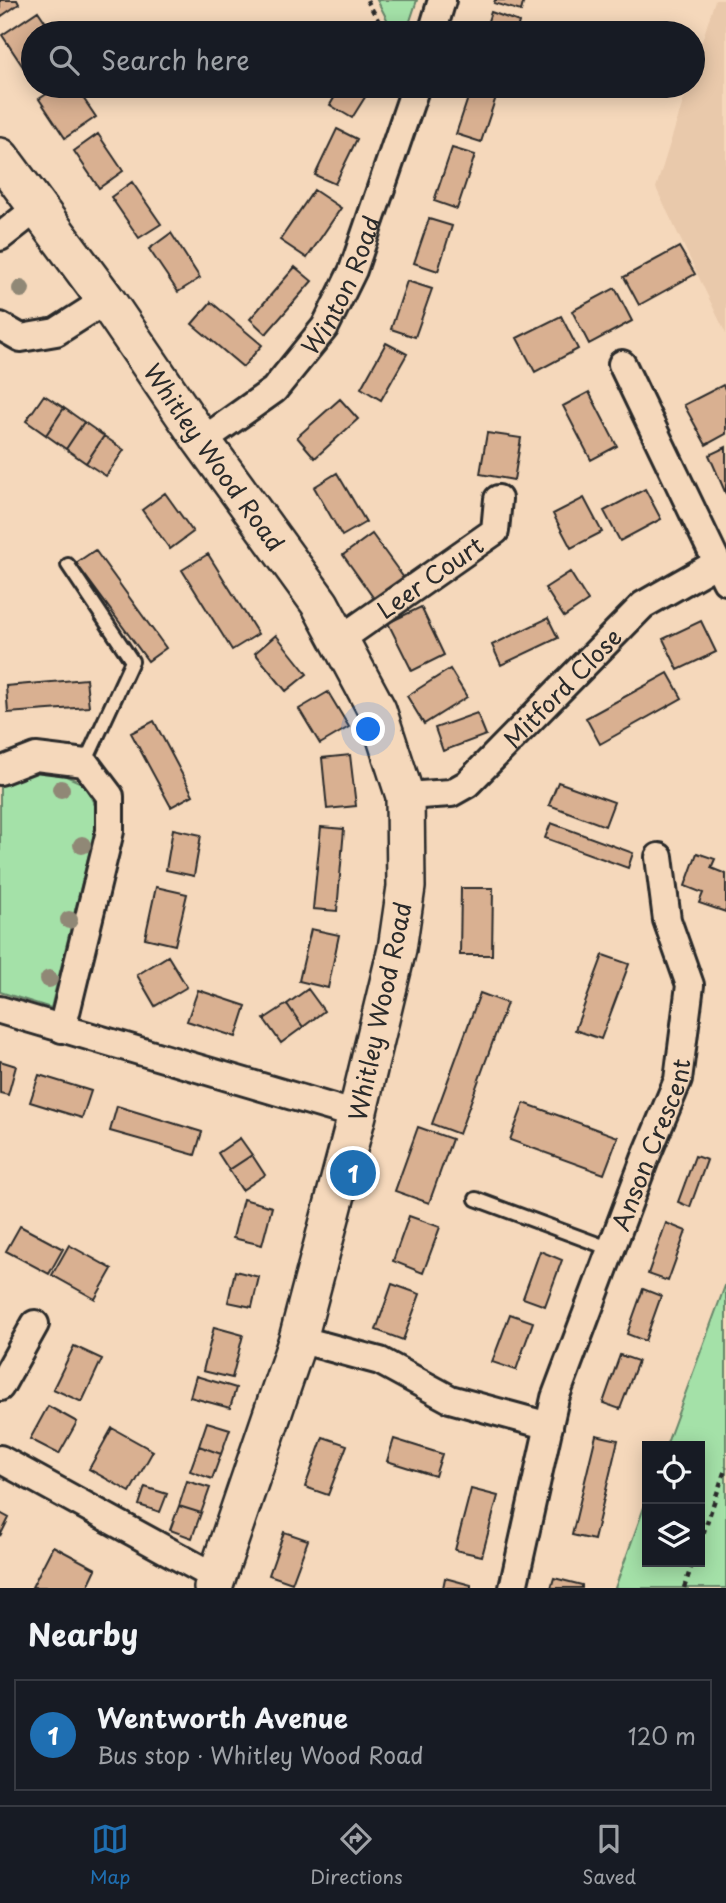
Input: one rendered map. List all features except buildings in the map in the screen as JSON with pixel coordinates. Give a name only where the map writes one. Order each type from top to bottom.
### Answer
[{"type":"street","points":[[436,21],[442,0]]},
{"type":"street","name":"Winton Road","points":[[202,440],[274,390],[325,327],[353,271],[412,98]]},
{"type":"street","name":"Whitley Wood Road","points":[[0,157],[106,300],[320,604],[377,710],[405,796],[406,887],[399,936],[357,1115],[298,1339],[215,1583]]},
{"type":"street","points":[[0,237],[37,208]]},
{"type":"street","points":[[0,326],[21,338],[56,332],[106,300]]},
{"type":"street","name":"Mitford Close","points":[[405,796],[451,793],[467,784],[643,605],[721,572],[622,364]]},
{"type":"street","name":"Leer Court","points":[[338,641],[495,531],[498,499]]},
{"type":"street","points":[[0,771],[36,757],[85,763],[110,796],[110,831],[62,1029]]},
{"type":"street","name":"Anson Crescent","points":[[513,1588],[555,1398],[678,1080],[690,985],[667,920],[659,858]]},
{"type":"street","points":[[0,1010],[357,1115]]},
{"type":"street","points":[[0,1387],[35,1324]]},
{"type":"street","points":[[298,1339],[380,1361],[450,1399],[549,1426]]},
{"type":"street","points":[[0,1460],[215,1583]]},
{"type":"lane","points":[[68,565],[132,661],[85,763]]},
{"type":"lane","points":[[476,1199],[611,1249]]},
{"type":"path","points":[[367,0],[378,21]]},
{"type":"path","points":[[705,1528],[726,1466]]},
{"type":"path","points":[[684,1588],[691,1567]]},
{"type":"shaded area","points":[[715,0],[726,0],[726,334],[656,188],[684,98],[705,98],[705,32]]},
{"type":"green space","points":[[377,0],[417,0],[410,21],[388,21]]},
{"type":"green space","points":[[48,768],[84,784],[99,813],[51,1008],[0,992],[0,784]]},
{"type":"green space","points":[[726,1283],[726,1588],[615,1588],[642,1513],[642,1567],[705,1567],[705,1441],[668,1441]]},
{"type":"place","name":"Wentworth Avenue","points":[[353,1173]]}]
